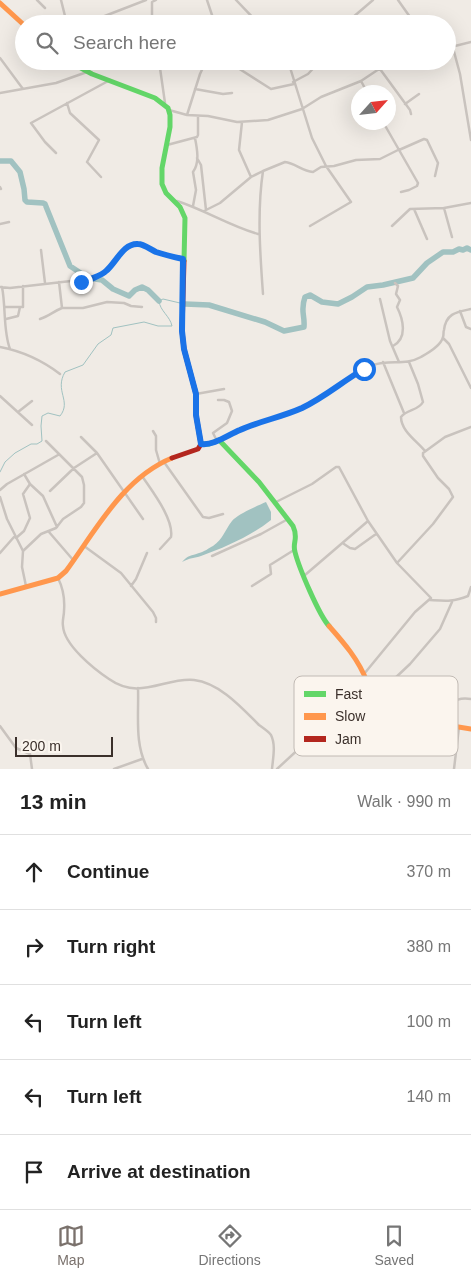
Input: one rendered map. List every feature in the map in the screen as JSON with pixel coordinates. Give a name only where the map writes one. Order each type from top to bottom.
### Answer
[{"type":"street","points":[[37,0],[45,8]]},
{"type":"street","points":[[62,0],[65,15]]},
{"type":"street","points":[[149,0],[151,15]]},
{"type":"street","points":[[108,15],[149,0],[156,0]]},
{"type":"street","points":[[207,0],[212,15]]},
{"type":"street","points":[[236,0],[250,15]]},
{"type":"street","points":[[356,15],[373,0]]},
{"type":"street","points":[[398,0],[409,15]]},
{"type":"street","points":[[0,3],[15,17]]},
{"type":"street","points":[[456,47],[471,42]]},
{"type":"street","points":[[0,58],[23,89]]},
{"type":"street","points":[[456,59],[471,140]]},
{"type":"street","points":[[84,70],[148,94],[165,104],[170,110],[186,115],[242,122],[268,120],[302,109],[321,97],[361,81],[378,70]]},
{"type":"street","points":[[161,70],[165,104]]},
{"type":"street","points":[[186,115],[203,70]]},
{"type":"street","points":[[242,70],[272,90],[294,83],[312,70]]},
{"type":"street","points":[[290,70],[312,138],[326,166],[351,202],[310,226]]},
{"type":"street","points":[[381,70],[410,110],[410,114]]},
{"type":"street","points":[[0,93],[56,83],[88,72]]},
{"type":"street","points":[[56,153],[30,123],[111,80]]},
{"type":"street","points":[[361,81],[363,85]]},
{"type":"street","points":[[196,89],[222,94],[232,93]]},
{"type":"street","points":[[405,104],[419,94]]},
{"type":"street","points":[[67,104],[67,110],[70,114],[99,140],[87,162],[101,177]]},
{"type":"street","points":[[0,594],[58,578],[74,561],[124,493],[142,476],[162,463],[198,449],[201,444],[196,415],[196,394],[184,349],[182,297],[185,218],[182,208],[166,193],[162,184],[162,170],[167,145],[170,110]]},
{"type":"street","points":[[167,145],[194,138],[198,135],[198,116]]},
{"type":"street","points":[[242,122],[239,150],[252,177]]},
{"type":"street","points":[[387,130],[418,185],[401,192]]},
{"type":"street","points":[[194,138],[197,158],[196,168],[193,172],[196,190],[194,206]]},
{"type":"street","points":[[205,210],[220,203],[263,170],[287,162],[309,172],[316,172],[321,167],[334,166],[356,160],[380,159],[424,139],[427,140],[438,164],[435,176]]},
{"type":"street","points":[[197,158],[201,165],[205,210]]},
{"type":"street","points":[[263,170],[259,234],[263,294]]},
{"type":"street","points":[[176,201],[205,210],[241,229],[259,234]]},
{"type":"street","points":[[392,226],[407,211],[444,208],[471,203]]},
{"type":"street","points":[[444,208],[452,237]]},
{"type":"street","points":[[414,209],[427,239]]},
{"type":"street","points":[[0,224],[9,222]]},
{"type":"street","points":[[10,349],[6,337],[6,307],[1,287],[71,280],[86,281],[106,271],[127,248],[138,244],[183,259]]},
{"type":"street","points":[[41,250],[45,284]]},
{"type":"street","points":[[58,282],[62,308]]},
{"type":"street","points":[[393,346],[398,343],[404,326],[397,307],[400,300],[396,294],[398,288],[395,283]]},
{"type":"street","points":[[6,320],[18,316],[20,307],[23,306],[23,286]]},
{"type":"street","points":[[380,299],[399,362]]},
{"type":"street","points":[[40,319],[62,308],[83,308],[107,302],[142,306]]},
{"type":"street","points":[[6,307],[20,307]]},
{"type":"street","points":[[201,444],[209,444],[244,428],[301,408],[329,393],[364,369],[383,362],[409,362],[436,348],[443,338],[446,322],[454,312],[471,309]]},
{"type":"street","points":[[460,311],[466,327],[471,329]]},
{"type":"street","points":[[443,338],[449,344],[471,388]]},
{"type":"street","points":[[0,347],[34,358],[60,374]]},
{"type":"street","points":[[383,362],[404,413]]},
{"type":"street","points":[[409,362],[423,402],[416,409],[404,413],[401,417],[403,425],[425,451]]},
{"type":"street","points":[[196,394],[224,389]]},
{"type":"street","points":[[0,396],[32,425]]},
{"type":"street","points":[[218,400],[229,402],[232,411],[227,423],[214,431],[218,440],[276,502],[288,519],[296,534],[294,550],[323,619],[346,644],[364,674],[415,612],[430,600],[452,602],[468,596],[471,587]]},
{"type":"street","points":[[18,412],[32,401]]},
{"type":"street","points":[[396,563],[434,524],[453,498],[449,489],[438,478],[423,456],[423,453],[446,437],[471,427]]},
{"type":"street","points":[[153,431],[156,436],[156,450],[162,463],[203,517],[210,518],[223,514]]},
{"type":"street","points":[[81,436],[97,453],[143,519]]},
{"type":"street","points":[[23,551],[41,534],[57,527],[63,519],[84,503],[84,480],[46,441]]},
{"type":"street","points":[[50,490],[74,468],[97,453]]},
{"type":"street","points":[[0,490],[7,484],[58,455]]},
{"type":"street","points":[[276,502],[312,484],[338,466],[376,534],[396,563],[430,596],[430,600]]},
{"type":"street","points":[[24,474],[30,484],[43,496],[57,527]]},
{"type":"street","points":[[142,476],[172,527],[171,537],[160,549]]},
{"type":"street","points":[[0,484],[7,484]]},
{"type":"street","points":[[0,553],[24,532],[30,518],[23,494],[30,484]]},
{"type":"street","points":[[0,497],[15,538],[23,551],[22,567],[26,586]]},
{"type":"street","points":[[212,556],[252,539],[288,519]]},
{"type":"street","points":[[306,575],[368,521]]},
{"type":"street","points":[[49,532],[74,561]]},
{"type":"street","points":[[344,543],[350,548],[355,549],[376,534]]},
{"type":"street","points":[[84,546],[121,573],[153,612],[156,622]]},
{"type":"street","points":[[252,586],[270,575],[270,565],[294,550]]},
{"type":"street","points":[[131,586],[147,553]]},
{"type":"street","points":[[58,578],[65,602],[63,628],[71,644],[79,654],[107,678],[119,684],[138,688],[158,687],[182,680],[195,680],[214,687],[271,735],[274,752],[272,769]]},
{"type":"street","points":[[397,676],[440,629],[452,602]]},
{"type":"street","points":[[138,688],[138,736],[142,759],[148,769]]},
{"type":"street","points":[[458,699],[471,699]]},
{"type":"street","points":[[0,726],[16,748],[30,754],[32,769]]},
{"type":"street","points":[[458,735],[459,727],[471,729]]},
{"type":"street","points":[[276,769],[294,753]]},
{"type":"street","points":[[454,769],[456,756]]},
{"type":"street","points":[[114,769],[142,759]]},
{"type":"water","points":[[266,502],[271,512],[271,520],[263,526],[229,545],[182,562],[188,557],[213,546],[235,518]]},
{"type":"waterway","points":[[0,161],[11,161],[20,172],[27,202],[45,204],[70,266],[88,278],[102,280],[113,289],[129,296],[135,290],[142,287],[159,301]]},
{"type":"waterway","points":[[185,304],[209,305],[265,322],[284,331],[304,327],[303,309],[305,297],[310,295],[322,302],[338,304],[367,287],[413,278],[427,263],[443,252],[453,252],[467,248],[471,250]]},
{"type":"waterway","points":[[0,472],[5,462],[15,453],[31,444],[37,444],[42,441],[42,416],[48,413],[60,416],[64,405],[61,385],[65,372],[83,365],[98,344],[111,335],[113,328],[144,322],[158,326],[172,326],[159,301],[163,299],[180,303]]},
{"type":"traffic: fast","points":[[85,70],[155,98],[168,108],[170,127],[162,168],[162,184],[166,193],[180,207],[185,218],[184,261]]},
{"type":"traffic: fast","points":[[201,444],[209,444],[219,440],[259,482],[293,526],[295,534],[294,549],[297,559],[315,602],[329,626]]},
{"type":"traffic: slow","points":[[0,3],[15,17]]},
{"type":"traffic: slow","points":[[0,594],[58,578],[66,571],[125,492],[139,478],[172,458]]},
{"type":"traffic: slow","points":[[329,626],[351,652],[365,676]]},
{"type":"traffic: slow","points":[[458,727],[471,729]]},
{"type":"traffic: jam","points":[[172,458],[198,449],[201,444],[196,415],[196,394],[184,349],[182,331],[184,261]]},
{"type":"route","points":[[81,282],[102,274],[127,248],[136,244],[141,244],[169,256],[183,259],[182,331],[184,349],[196,394],[196,415],[201,444],[204,445],[244,428],[301,408],[329,393],[364,369]]}]
